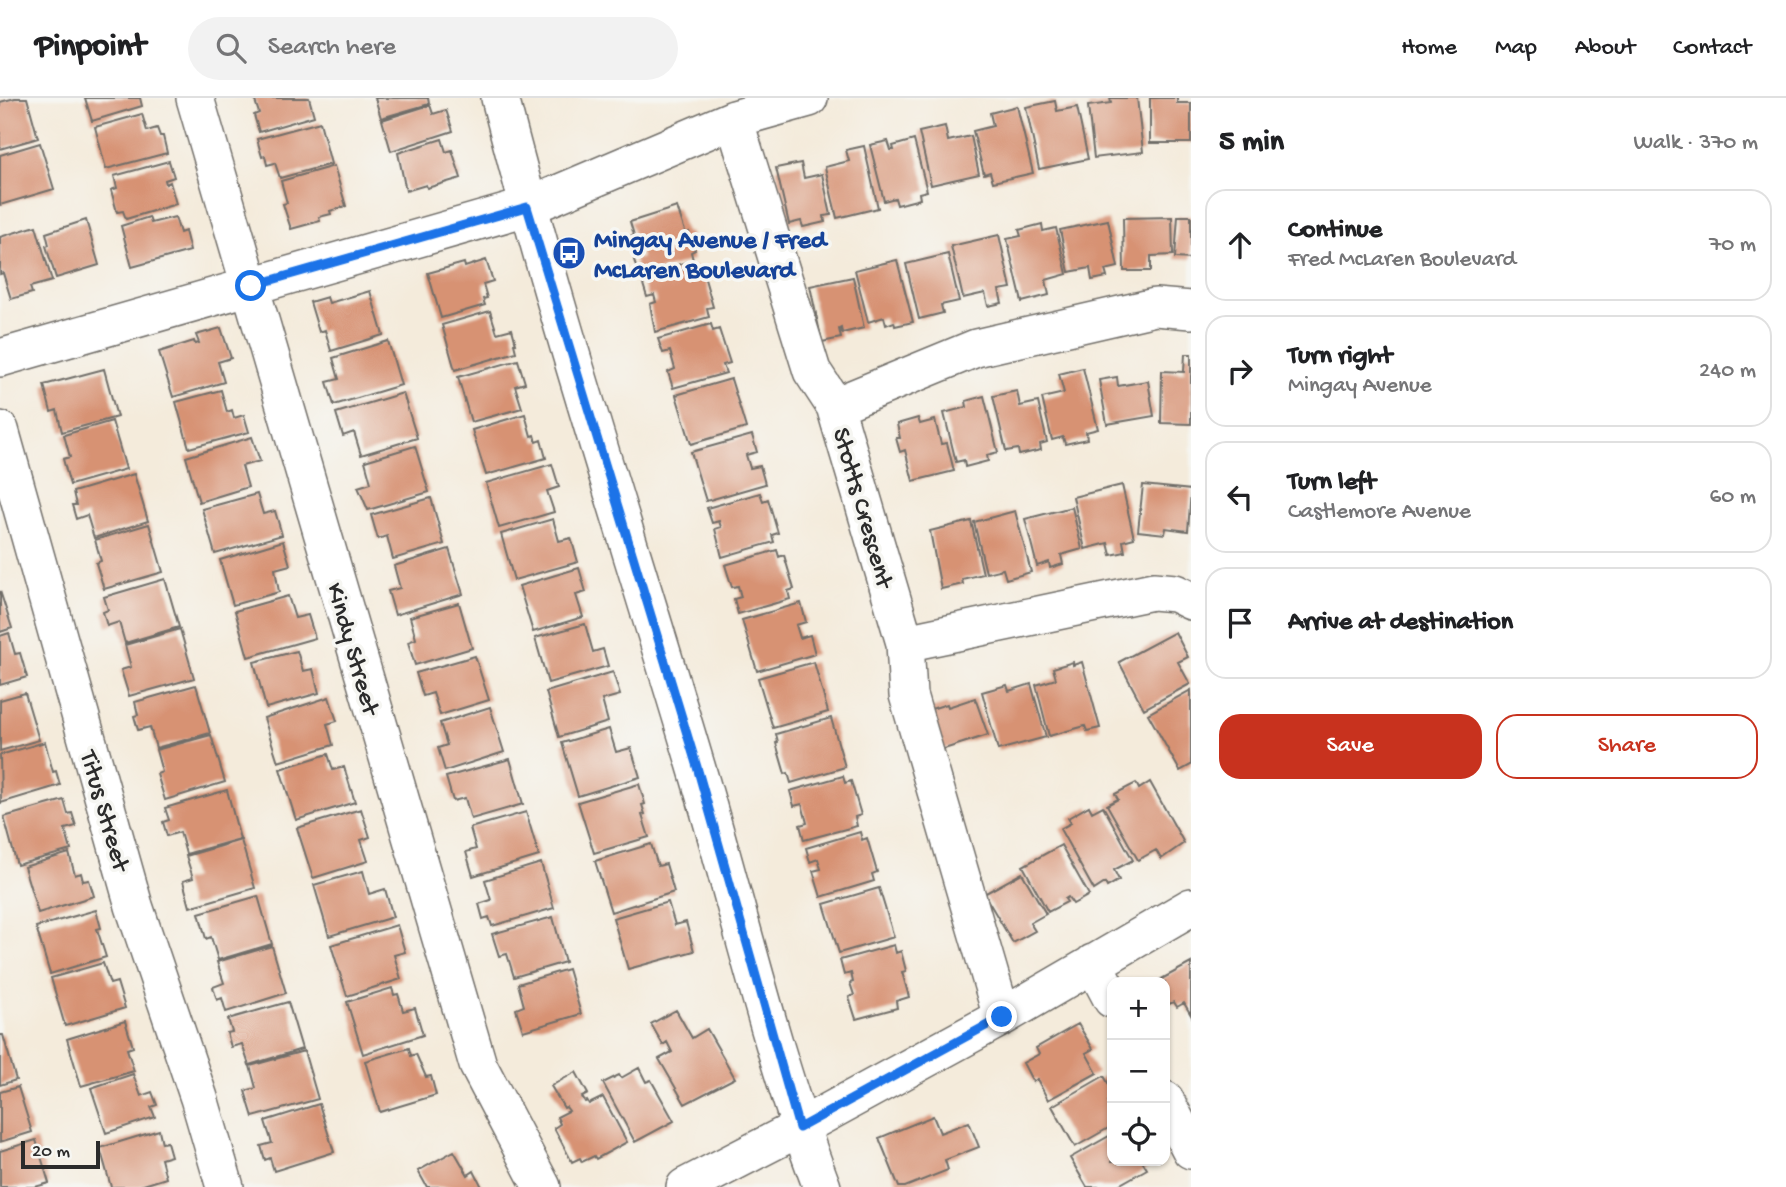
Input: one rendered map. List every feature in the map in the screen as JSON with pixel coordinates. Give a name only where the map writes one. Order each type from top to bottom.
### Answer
[{"type":"street","name":"Kindy Street","points":[[195,98],[478,1065],[542,1187]]},
{"type":"street","points":[[500,98],[527,207],[697,767],[799,1128],[822,1187]]},
{"type":"street","points":[[0,358],[527,207],[734,119],[809,98]]},
{"type":"street","points":[[734,119],[812,372],[835,406]]},
{"type":"street","name":"Stotts Crescent","points":[[1002,1017],[908,695],[905,643],[835,406],[976,348],[1155,307],[1191,310]]},
{"type":"street","name":"Titus Street","points":[[0,430],[134,906],[199,1098],[225,1187]]},
{"type":"street","points":[[905,643],[1153,591],[1175,593],[1191,601]]},
{"type":"street","points":[[685,1187],[1002,1017],[1191,907]]},
{"type":"street","points":[[1093,963],[1107,990]]},
{"type":"street","points":[[1167,1103],[1191,1150]]},
{"type":"building","points":[[27,98],[38,138],[0,149],[0,102]]},
{"type":"building","points":[[85,98],[140,98],[142,106],[92,121]]},
{"type":"building","points":[[254,98],[309,98],[314,116],[259,132],[254,115],[259,113]]},
{"type":"building","points":[[375,98],[428,98],[429,104],[381,118]]},
{"type":"building","points":[[1110,98],[1137,98],[1143,152],[1094,158],[1088,106],[1111,103]]},
{"type":"building","points":[[1150,98],[1177,98],[1177,103],[1191,103],[1191,143],[1150,143]]},
{"type":"building","points":[[1055,101],[1057,111],[1077,107],[1088,159],[1039,169],[1026,107]]},
{"type":"building","points":[[430,105],[433,114],[446,110],[453,131],[391,151],[382,120]]},
{"type":"building","points":[[1017,106],[1033,173],[993,182],[990,172],[984,174],[973,131],[993,126],[990,113]]},
{"type":"building","points":[[142,114],[147,131],[157,128],[160,136],[163,136],[167,153],[106,169],[95,127]]},
{"type":"building","points":[[320,122],[331,164],[280,178],[275,163],[267,165],[265,156],[262,157],[257,139]]},
{"type":"building","points":[[945,126],[948,141],[971,136],[979,174],[931,185],[919,132]]},
{"type":"building","points":[[442,139],[446,152],[452,150],[461,178],[406,191],[398,153]]},
{"type":"building","points":[[914,140],[927,191],[919,193],[920,199],[897,205],[895,198],[884,201],[870,145],[888,141],[891,150],[894,150],[893,146]]},
{"type":"building","points":[[40,143],[54,189],[0,205],[0,155]]},
{"type":"building","points":[[864,146],[878,208],[837,218],[825,167],[849,161],[846,150]]},
{"type":"building","points":[[169,161],[174,177],[165,180],[166,184],[170,182],[176,204],[126,219],[123,211],[117,212],[111,190],[117,188],[114,176]]},
{"type":"building","points":[[801,163],[804,178],[822,174],[831,215],[824,216],[825,222],[803,227],[801,221],[789,224],[776,168]]},
{"type":"building","points":[[334,166],[346,206],[319,217],[320,221],[291,229],[283,204],[287,203],[281,181]]},
{"type":"building","points":[[677,207],[686,234],[689,232],[695,250],[691,252],[693,260],[639,277],[634,260],[642,258],[639,250],[635,251],[630,236],[634,235],[630,222]]},
{"type":"building","points":[[1178,216],[1191,216],[1191,259],[1175,258]]},
{"type":"building","points":[[149,217],[151,223],[175,217],[180,233],[185,231],[190,251],[132,267],[121,226]]},
{"type":"building","points":[[1172,217],[1173,255],[1151,256],[1151,271],[1124,271],[1123,218]]},
{"type":"building","points":[[86,220],[99,265],[56,278],[46,246],[49,245],[46,233]]},
{"type":"building","points":[[1108,220],[1118,267],[1105,270],[1107,277],[1092,280],[1090,268],[1069,272],[1060,230]]},
{"type":"building","points":[[1042,224],[1043,231],[1056,228],[1067,274],[1046,280],[1049,295],[1022,302],[1007,239],[1021,236],[1019,230]]},
{"type":"building","points":[[36,226],[52,281],[30,287],[32,293],[11,299],[3,273],[0,274],[0,237]]},
{"type":"building","points":[[999,235],[1011,288],[999,290],[1002,303],[988,306],[985,293],[963,298],[951,246]]},
{"type":"building","points":[[948,254],[959,301],[941,305],[943,313],[919,319],[906,264]]},
{"type":"building","points":[[486,260],[493,281],[483,284],[487,298],[483,299],[485,305],[441,318],[428,273],[464,263],[465,267]]},
{"type":"building","points":[[897,260],[913,322],[886,325],[884,317],[868,322],[855,270]]},
{"type":"building","points":[[694,266],[697,274],[703,272],[713,307],[707,308],[709,317],[655,332],[650,304],[656,302],[654,295],[647,297],[642,281]]},
{"type":"building","points":[[853,277],[864,328],[842,333],[841,328],[841,338],[822,342],[810,286]]},
{"type":"building","points":[[370,291],[383,335],[331,351],[325,330],[319,332],[310,302],[327,297],[329,303]]},
{"type":"building","points":[[490,311],[497,333],[512,329],[516,352],[455,370],[442,325]]},
{"type":"building","points":[[711,324],[713,331],[719,329],[730,363],[723,365],[726,373],[673,388],[668,372],[675,369],[670,351],[663,353],[658,339]]},
{"type":"building","points":[[221,328],[231,358],[218,362],[224,382],[173,397],[159,352],[194,341],[195,344],[199,343],[196,335]]},
{"type":"building","points":[[388,341],[401,385],[334,405],[327,382],[339,379],[333,358]]},
{"type":"building","points":[[1185,354],[1191,354],[1191,424],[1161,423],[1162,371],[1184,372]]},
{"type":"building","points":[[518,360],[525,383],[515,386],[522,408],[471,422],[458,377]]},
{"type":"building","points":[[1083,368],[1098,429],[1086,432],[1087,439],[1065,444],[1063,437],[1052,440],[1042,398],[1064,393],[1059,374]]},
{"type":"building","points":[[104,369],[117,417],[62,432],[57,410],[51,412],[44,385]]},
{"type":"building","points":[[1117,377],[1118,386],[1148,381],[1154,416],[1107,424],[1099,380]]},
{"type":"building","points":[[731,379],[746,428],[691,444],[676,395]]},
{"type":"building","points":[[221,390],[227,412],[232,410],[234,418],[244,415],[249,432],[189,448],[176,402]]},
{"type":"building","points":[[1017,391],[1020,406],[1038,402],[1047,442],[1040,444],[1041,450],[1019,455],[1018,449],[1006,451],[993,396]]},
{"type":"building","points":[[403,393],[417,438],[361,455],[354,432],[343,436],[336,413]]},
{"type":"building","points":[[984,396],[998,452],[987,455],[988,461],[965,467],[964,460],[956,462],[944,413],[967,407],[966,401]]},
{"type":"building","points":[[525,414],[531,436],[534,435],[536,442],[541,440],[546,458],[486,475],[472,430]]},
{"type":"building","points":[[918,418],[920,424],[935,420],[941,444],[947,443],[954,471],[913,481],[905,450],[900,452],[896,438],[900,438],[897,424]]},
{"type":"building","points":[[112,421],[126,469],[70,485],[63,459],[70,457],[64,435]]},
{"type":"building","points":[[752,435],[757,452],[746,455],[750,468],[760,466],[765,484],[706,501],[691,452]]},
{"type":"building","points":[[252,437],[260,461],[242,466],[248,487],[199,502],[186,457]]},
{"type":"building","points":[[415,446],[429,492],[368,510],[358,487],[371,483],[365,461]]},
{"type":"building","points":[[552,464],[559,487],[547,491],[554,512],[499,528],[486,483]]},
{"type":"building","points":[[134,474],[148,521],[94,538],[87,515],[76,519],[72,505],[76,505],[73,492]]},
{"type":"building","points":[[1122,485],[1134,538],[1123,541],[1125,552],[1111,555],[1108,543],[1085,549],[1073,497]]},
{"type":"building","points":[[1143,485],[1191,490],[1188,531],[1166,528],[1165,534],[1138,531]]},
{"type":"building","points":[[760,493],[763,501],[768,499],[778,533],[772,535],[774,542],[722,557],[715,529],[721,527],[719,521],[712,523],[707,508]]},
{"type":"building","points":[[257,494],[263,514],[275,511],[282,535],[215,554],[202,509]]},
{"type":"building","points":[[431,498],[444,544],[393,559],[387,536],[378,539],[371,515]]},
{"type":"building","points":[[1072,507],[1082,549],[1061,555],[1063,564],[1050,568],[1049,562],[1037,566],[1025,519]]},
{"type":"building","points":[[1015,511],[1031,572],[1006,579],[1003,569],[986,573],[974,522]]},
{"type":"building","points":[[553,519],[559,541],[571,538],[578,562],[514,580],[501,534]]},
{"type":"building","points":[[971,521],[983,574],[962,579],[963,584],[941,589],[930,531]]},
{"type":"building","points":[[149,524],[163,572],[104,589],[96,563],[101,561],[95,540]]},
{"type":"building","points":[[283,541],[290,565],[275,569],[279,592],[233,605],[220,560]]},
{"type":"building","points":[[449,549],[463,594],[395,615],[388,591],[400,588],[394,566]]},
{"type":"building","points":[[777,550],[779,557],[784,555],[794,589],[788,591],[790,599],[738,614],[734,599],[741,597],[738,586],[732,587],[725,565]]},
{"type":"building","points":[[579,568],[586,592],[576,595],[583,617],[533,632],[519,586]]},
{"type":"building","points":[[165,579],[179,627],[125,643],[119,622],[107,626],[103,612],[108,610],[104,597]]},
{"type":"building","points":[[0,591],[12,628],[0,632]]},
{"type":"building","points":[[288,596],[295,618],[308,615],[315,638],[248,657],[235,611]]},
{"type":"building","points":[[459,603],[472,648],[415,665],[408,642],[416,639],[410,617]]},
{"type":"building","points":[[801,603],[806,622],[796,625],[800,638],[810,635],[815,654],[757,671],[742,620]]},
{"type":"building","points":[[585,624],[593,652],[603,649],[608,666],[548,683],[535,638]]},
{"type":"building","points":[[180,629],[194,678],[129,696],[121,670],[131,667],[125,645]]},
{"type":"building","points":[[1175,632],[1188,657],[1178,662],[1190,684],[1144,709],[1119,662]]},
{"type":"building","points":[[9,633],[15,654],[20,653],[27,677],[0,685],[0,636]]},
{"type":"building","points":[[297,651],[303,671],[313,669],[319,693],[266,708],[254,662]]},
{"type":"building","points":[[475,656],[489,700],[440,715],[433,693],[423,696],[416,673]]},
{"type":"building","points":[[814,662],[828,712],[773,728],[758,678]]},
{"type":"building","points":[[1073,662],[1073,665],[1082,662],[1100,728],[1087,731],[1085,726],[1049,736],[1036,685],[1056,679],[1053,668]]},
{"type":"building","points":[[613,672],[620,695],[602,700],[608,722],[559,737],[546,692]]},
{"type":"building","points":[[1031,684],[1046,737],[998,750],[982,692],[1007,685],[1009,691]]},
{"type":"building","points":[[196,685],[210,733],[156,748],[150,727],[138,730],[134,716],[138,715],[135,702]]},
{"type":"building","points":[[1191,690],[1191,765],[1180,771],[1148,714]]},
{"type":"building","points":[[25,693],[39,740],[0,751],[0,700]]},
{"type":"building","points":[[329,697],[337,721],[327,724],[333,745],[278,762],[264,718]]},
{"type":"building","points":[[975,698],[988,735],[941,750],[928,710]]},
{"type":"building","points":[[490,707],[504,752],[445,771],[438,748],[447,745],[440,723]]},
{"type":"building","points":[[831,718],[845,767],[791,783],[788,773],[785,774],[776,734]]},
{"type":"building","points":[[609,729],[616,752],[631,748],[640,777],[578,796],[562,743]]},
{"type":"building","points":[[211,735],[225,782],[165,800],[157,774],[162,772],[156,750]]},
{"type":"building","points":[[45,742],[53,772],[56,771],[60,785],[1,803],[0,755]]},
{"type":"building","points":[[328,754],[333,770],[344,767],[355,802],[296,820],[280,769]]},
{"type":"building","points":[[510,759],[523,804],[471,819],[465,798],[453,801],[446,777]]},
{"type":"building","points":[[843,776],[845,783],[851,781],[861,815],[855,817],[857,826],[804,840],[800,825],[807,823],[802,804],[794,806],[790,791]]},
{"type":"building","points":[[1150,782],[1184,843],[1161,859],[1156,850],[1138,860],[1107,805],[1118,799],[1115,794],[1136,783],[1139,789]]},
{"type":"building","points":[[639,784],[645,804],[642,805],[645,814],[642,815],[649,837],[594,853],[578,802]]},
{"type":"building","points":[[227,790],[240,839],[186,854],[180,832],[167,836],[163,822],[169,820],[165,808]]},
{"type":"building","points":[[64,800],[68,814],[72,813],[76,826],[65,829],[71,850],[17,865],[4,817]]},
{"type":"building","points":[[1089,806],[1092,812],[1103,806],[1133,860],[1114,870],[1119,880],[1107,887],[1105,883],[1094,890],[1060,829],[1071,823],[1068,818]]},
{"type":"building","points":[[361,809],[370,837],[361,840],[368,861],[313,878],[297,828]]},
{"type":"building","points":[[526,812],[539,856],[473,876],[466,852],[476,849],[470,828]]},
{"type":"building","points":[[860,832],[862,840],[867,838],[877,872],[872,874],[874,881],[821,897],[813,871],[821,869],[818,859],[810,862],[806,848]]},
{"type":"building","points":[[241,840],[255,888],[190,907],[183,881],[193,878],[186,856]]},
{"type":"building","points":[[651,844],[658,866],[666,864],[674,892],[611,912],[595,861]]},
{"type":"building","points":[[1061,845],[1089,895],[1073,904],[1068,897],[1065,899],[1067,902],[1048,912],[1023,866]]},
{"type":"building","points":[[69,853],[75,875],[81,873],[83,881],[89,880],[94,896],[38,913],[24,867]]},
{"type":"building","points":[[541,863],[554,908],[492,926],[489,917],[483,919],[479,904],[491,900],[485,880]]},
{"type":"building","points":[[363,871],[369,894],[385,889],[393,917],[329,936],[314,885]]},
{"type":"building","points":[[1022,873],[1046,914],[1030,923],[1035,931],[1013,943],[984,894]]},
{"type":"building","points":[[879,888],[894,937],[839,953],[824,904]]},
{"type":"building","points":[[258,896],[272,944],[218,960],[211,937],[206,939],[199,913]]},
{"type":"building","points":[[668,902],[675,925],[686,922],[694,951],[628,969],[613,918]]},
{"type":"building","points":[[96,910],[101,928],[97,929],[106,957],[50,974],[36,927]]},
{"type":"building","points":[[553,917],[565,962],[514,977],[507,954],[499,956],[492,934]]},
{"type":"building","points":[[397,925],[405,952],[394,955],[401,979],[347,996],[331,945]]},
{"type":"building","points":[[894,945],[896,953],[901,951],[906,971],[902,972],[909,997],[896,1001],[897,1008],[856,1019],[849,997],[854,995],[850,983],[853,982],[851,973],[844,975],[840,960]]},
{"type":"building","points":[[272,946],[286,993],[226,1012],[222,998],[217,1000],[213,987],[224,983],[217,962]]},
{"type":"building","points":[[103,963],[110,984],[117,982],[125,1008],[65,1026],[51,978]]},
{"type":"building","points":[[1191,963],[1191,1015],[1184,1003],[1177,1007],[1174,1002],[1170,1004],[1170,977],[1165,977]]},
{"type":"building","points":[[568,969],[581,1014],[523,1031],[516,1009],[524,1006],[518,984]]},
{"type":"building","points":[[392,988],[394,995],[398,994],[403,1011],[415,1008],[423,1035],[363,1054],[347,1002]]},
{"type":"building","points":[[288,1002],[302,1049],[249,1065],[242,1044],[231,1047],[227,1033],[232,1032],[228,1019]]},
{"type":"building","points":[[676,1010],[692,1038],[707,1029],[735,1078],[685,1104],[659,1059],[672,1052],[667,1042],[663,1045],[651,1024]]},
{"type":"building","points":[[125,1021],[133,1047],[127,1049],[134,1071],[81,1086],[67,1039]]},
{"type":"building","points":[[1078,1024],[1093,1049],[1086,1053],[1097,1073],[1048,1100],[1037,1079],[1033,1082],[1023,1063],[1039,1054],[1036,1048]]},
{"type":"building","points":[[0,1035],[3,1035],[16,1080],[0,1085]]},
{"type":"building","points":[[409,1048],[411,1056],[416,1054],[426,1077],[431,1076],[436,1095],[380,1112],[365,1061]]},
{"type":"building","points":[[304,1051],[318,1099],[253,1117],[245,1091],[256,1088],[250,1066]]},
{"type":"building","points":[[639,1068],[646,1082],[651,1080],[674,1121],[635,1142],[603,1083],[619,1075],[621,1078]]},
{"type":"building","points":[[576,1072],[588,1094],[582,1097],[585,1102],[589,1104],[603,1097],[627,1142],[596,1159],[594,1156],[582,1162],[580,1158],[572,1162],[554,1128],[560,1124],[557,1117],[569,1111],[564,1108],[551,1086]]},
{"type":"building","points":[[133,1074],[141,1096],[152,1092],[157,1105],[151,1107],[155,1117],[106,1133],[91,1088]]},
{"type":"building","points":[[1104,1076],[1107,1081],[1107,1129],[1075,1147],[1052,1106]]},
{"type":"building","points":[[18,1087],[32,1132],[0,1142],[0,1092]]},
{"type":"building","points":[[319,1104],[334,1152],[274,1171],[270,1158],[265,1160],[261,1146],[272,1143],[265,1121]]},
{"type":"building","points":[[933,1116],[940,1133],[969,1122],[979,1147],[945,1160],[948,1170],[899,1187],[879,1138]]},
{"type":"building","points":[[159,1130],[162,1143],[167,1142],[171,1156],[161,1159],[166,1178],[137,1187],[111,1187],[100,1148]]},
{"type":"building","points":[[1107,1137],[1107,1166],[1145,1166],[1147,1169],[1115,1187],[1087,1187],[1070,1158]]},
{"type":"building","points":[[36,1140],[49,1183],[35,1187],[0,1187],[0,1151]]},
{"type":"building","points":[[454,1151],[468,1175],[474,1171],[482,1187],[427,1187],[418,1171]]},
{"type":"place","name":"Mingay Avenue / Fred McLaren Boulevard","points":[[569,253]]},
{"type":"route","points":[[251,286],[527,207],[697,767],[799,1128],[1002,1017]]}]
